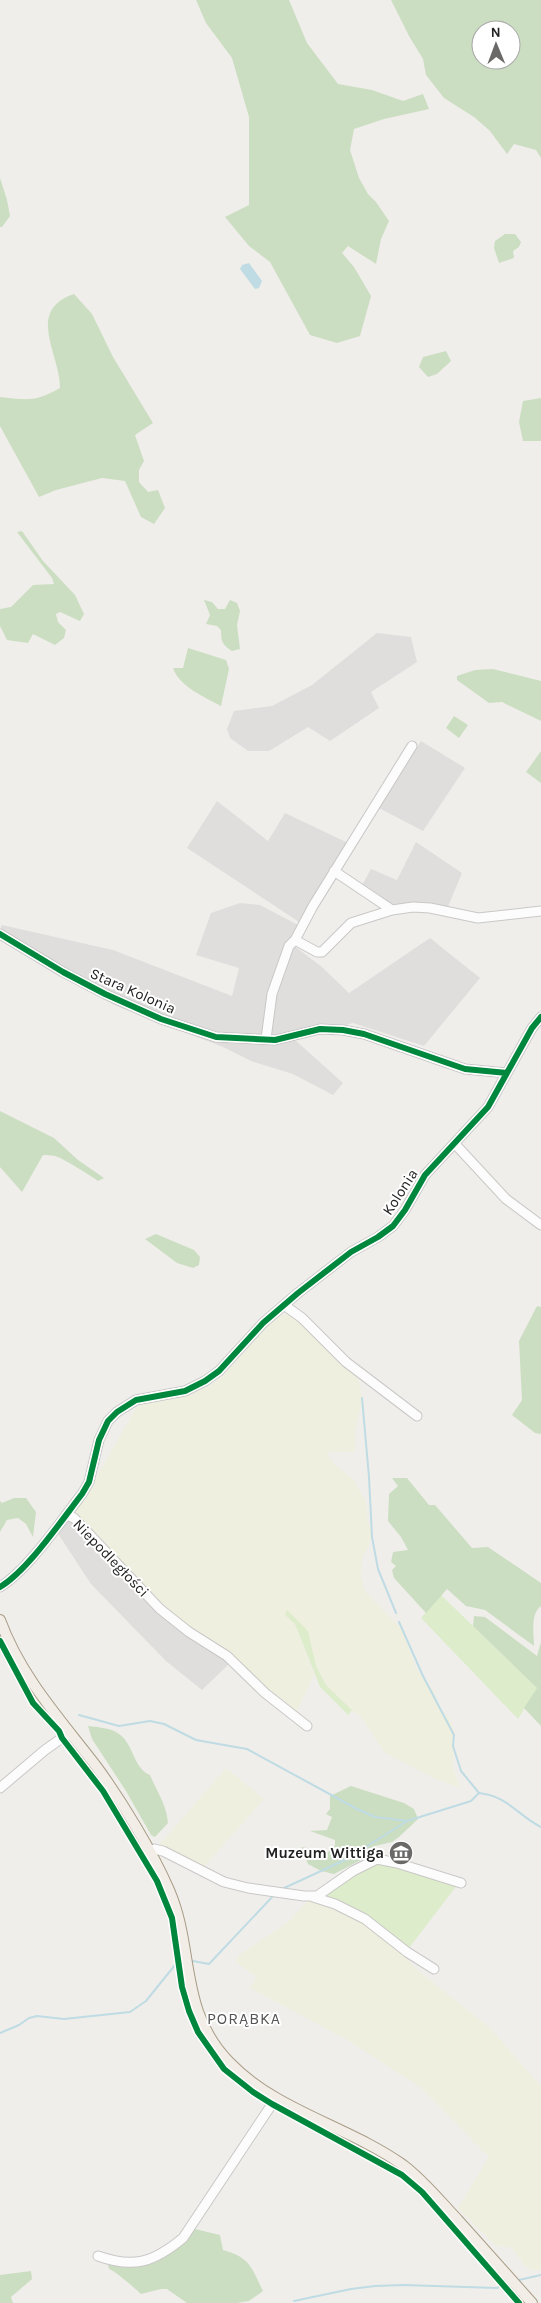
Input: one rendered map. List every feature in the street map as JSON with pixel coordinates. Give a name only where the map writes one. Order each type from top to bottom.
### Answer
[{"type":"main road","points":[[0,1620],[13,1650],[36,1690],[109,1784],[149,1852],[174,1903],[191,1992],[203,2023],[228,2061],[276,2098],[381,2151],[404,2166],[430,2190],[532,2303]]},
{"type":"street","points":[[266,1039],[272,994],[289,946],[295,940],[334,871],[412,746]]},
{"type":"street","points":[[334,871],[392,910]]},
{"type":"street","points":[[295,940],[317,952],[322,952],[351,923],[392,910],[413,907],[430,908],[478,918],[541,911]]},
{"type":"street","name":"Stara Kolonia","points":[[0,934],[105,994],[160,1018],[225,1038],[285,1039],[320,1029],[343,1030],[364,1034],[465,1069],[507,1073]]},
{"type":"street","name":"Kolonia","points":[[238,1351],[284,1304],[347,1255],[393,1226],[405,1210],[425,1175],[488,1107],[532,1028],[541,1017]]},
{"type":"street","points":[[455,1144],[506,1199],[541,1225]]},
{"type":"street","points":[[284,1304],[302,1318],[346,1362],[417,1416]]},
{"type":"street","name":"Niepodległości","points":[[238,1351],[219,1371],[205,1381],[185,1391],[136,1400],[116,1412],[108,1421],[99,1440],[89,1482],[67,1515],[74,1518],[166,1614],[227,1656],[266,1693],[307,1726]]},
{"type":"street","points":[[0,1587],[16,1574],[67,1515]]},
{"type":"street","points":[[0,1788],[45,1750],[69,1733]]},
{"type":"street","points":[[149,1852],[154,1849],[163,1850],[210,1875],[236,1885],[310,1896],[335,1904],[365,1919],[407,1952],[434,1969]]},
{"type":"street","points":[[310,1896],[324,1892],[354,1871],[377,1859],[397,1863],[461,1883]]},
{"type":"street","points":[[98,2256],[114,2262],[146,2261],[163,2254],[183,2238],[276,2098]]},
{"type":"shaded area","points":[[377,633],[411,637],[417,662],[371,692],[379,708],[330,741],[308,727],[269,751],[248,751],[230,738],[227,729],[234,711],[272,706],[312,685]]},
{"type":"shaded area","points":[[421,741],[465,768],[423,831],[379,808]]},
{"type":"shaded area","points":[[217,801],[268,841],[285,813],[348,843],[299,922],[187,848]]},
{"type":"shaded area","points":[[416,842],[462,873],[447,909],[421,902],[393,905],[361,887],[371,869],[397,880]]},
{"type":"shaded area","points":[[240,903],[260,905],[298,925],[289,942],[322,967],[349,993],[430,938],[480,978],[424,1046],[353,1023],[294,1039],[343,1083],[333,1095],[293,1074],[251,1061],[223,1047],[114,1005],[0,930],[2,925],[113,950],[232,996],[239,968],[196,955],[211,913]]},
{"type":"shaded area","points":[[69,1519],[101,1550],[230,1663],[202,1690],[166,1661],[91,1584],[57,1532]]},
{"type":"green space","points":[[196,0],[289,0],[307,43],[338,84],[372,90],[403,101],[423,94],[429,109],[384,119],[354,129],[350,150],[359,178],[368,194],[389,221],[381,239],[376,264],[348,246],[342,253],[354,267],[371,296],[360,336],[337,343],[310,335],[270,262],[249,246],[225,217],[249,205],[249,117],[232,58],[206,23]]},
{"type":"green space","points":[[391,0],[541,0],[541,158],[536,150],[514,144],[507,154],[490,131],[474,117],[444,98],[426,75],[423,59]]},
{"type":"green space","points":[[0,178],[10,216],[2,227],[0,227]]},
{"type":"green space","points":[[505,234],[515,234],[521,242],[519,247],[513,251],[514,258],[499,263],[494,248],[495,241]]},
{"type":"green space","points":[[74,294],[92,314],[113,357],[153,423],[135,435],[144,461],[139,470],[139,482],[148,492],[158,490],[165,508],[154,524],[141,517],[125,481],[102,478],[56,490],[39,497],[0,426],[0,397],[17,399],[38,398],[60,388],[48,322],[51,311],[59,301]]},
{"type":"green space","points":[[446,351],[451,361],[437,374],[428,377],[419,367],[423,357]]},
{"type":"green space","points":[[541,398],[541,441],[523,441],[519,422],[523,401]]},
{"type":"green space","points":[[22,531],[43,561],[75,595],[84,614],[80,621],[60,612],[56,614],[58,622],[66,630],[64,638],[55,645],[33,634],[28,643],[7,640],[0,626],[0,609],[11,607],[33,585],[54,584],[52,578],[17,532]]},
{"type":"green space","points":[[204,600],[212,602],[218,609],[225,609],[230,600],[237,603],[240,611],[237,625],[240,649],[232,651],[229,649],[224,645],[221,630],[217,626],[206,624],[210,615]]},
{"type":"green space","points":[[188,648],[226,660],[229,669],[221,706],[186,686],[176,674],[173,668],[183,668]]},
{"type":"green space","points":[[493,669],[541,681],[541,721],[502,702],[489,703],[457,680],[457,676],[475,670]]},
{"type":"green space","points":[[454,716],[468,725],[459,738],[446,728]]},
{"type":"green space","points":[[541,751],[541,783],[526,772]]},
{"type":"green space","points":[[0,1111],[54,1138],[78,1160],[104,1178],[98,1181],[58,1157],[43,1155],[22,1192],[0,1167]]},
{"type":"green space","points":[[156,1234],[194,1250],[200,1257],[199,1265],[193,1268],[177,1263],[145,1239]]},
{"type":"green space","points":[[537,1306],[541,1307],[541,1434],[535,1433],[512,1415],[522,1400],[519,1341]]},
{"type":"green space","points":[[290,1314],[301,1321],[341,1365],[359,1380],[362,1398],[355,1434],[355,1450],[353,1452],[329,1452],[328,1455],[334,1464],[354,1480],[366,1502],[368,1521],[372,1531],[369,1546],[362,1557],[361,1576],[365,1591],[402,1629],[416,1668],[434,1691],[437,1705],[452,1724],[454,1735],[453,1768],[460,1788],[436,1779],[385,1753],[362,1718],[340,1701],[326,1685],[316,1666],[308,1631],[290,1618],[295,1624],[314,1675],[296,1713],[167,1612],[72,1513],[89,1490],[136,1408],[144,1404],[179,1397],[201,1390],[222,1377],[271,1322],[282,1315]]},
{"type":"green space","points":[[392,1478],[407,1478],[429,1505],[435,1505],[472,1548],[488,1547],[541,1583],[541,1606],[534,1619],[534,1646],[485,1610],[466,1606],[447,1589],[426,1613],[394,1578],[392,1570],[396,1566],[391,1562],[393,1552],[408,1550],[401,1537],[388,1521],[389,1494],[398,1486]]},
{"type":"green space","points":[[14,1498],[26,1498],[36,1512],[33,1537],[26,1524],[18,1518],[7,1520],[0,1532],[0,1501],[2,1503]]},
{"type":"green space","points":[[441,1595],[537,1688],[518,1719],[421,1618]]},
{"type":"green space","points":[[287,1610],[308,1631],[316,1666],[326,1685],[352,1710],[348,1715],[320,1687],[295,1624],[285,1615]]},
{"type":"green space","points":[[474,1616],[485,1617],[537,1656],[541,1642],[541,1726],[524,1708],[537,1688],[473,1626]]},
{"type":"green space","points":[[88,1726],[108,1729],[119,1734],[128,1744],[140,1767],[150,1775],[164,1804],[168,1823],[155,1837],[151,1835],[126,1791],[92,1739]]},
{"type":"green space","points":[[226,1768],[264,1799],[203,1868],[159,1845]]},
{"type":"green space","points":[[351,1786],[404,1803],[414,1809],[418,1819],[399,1837],[392,1842],[375,1846],[361,1860],[334,1874],[321,1871],[308,1864],[301,1847],[328,1852],[335,1845],[335,1840],[310,1831],[327,1830],[332,1817],[326,1814],[330,1809],[330,1796]]},
{"type":"green space","points":[[381,1862],[458,1884],[409,1948],[324,1897],[351,1875]]},
{"type":"green space","points":[[310,1899],[352,1914],[402,1953],[416,1969],[490,2028],[541,2086],[541,2270],[531,2270],[525,2266],[511,2247],[496,2246],[458,2208],[489,2157],[420,2087],[346,2039],[250,1988],[256,1977],[235,1961],[239,1955],[288,1922]]},
{"type":"green space","points":[[195,2229],[220,2235],[223,2250],[239,2256],[249,2264],[263,2291],[249,2301],[237,2303],[187,2303],[167,2289],[141,2294],[109,2269],[108,2265],[112,2264],[140,2265],[159,2260],[172,2252]]},
{"type":"green space","points":[[31,2271],[32,2279],[11,2297],[13,2303],[0,2303],[0,2275]]},
{"type":"water","points":[[249,263],[262,281],[259,288],[255,289],[240,269],[242,265]]},
{"type":"waterway","points":[[362,1398],[372,1537],[378,1569],[396,1613]]},
{"type":"waterway","points":[[399,1622],[423,1676],[454,1735],[453,1746],[461,1771],[479,1793]]},
{"type":"waterway","points":[[79,1715],[119,1726],[150,1721],[164,1724],[196,1740],[247,1749],[357,1809],[375,1817],[407,1821]]},
{"type":"waterway","points":[[282,1889],[347,1859],[407,1821],[471,1801],[479,1793],[498,1798],[541,1827]]},
{"type":"waterway","points":[[193,1961],[209,1964],[274,1895]]},
{"type":"waterway","points":[[0,2033],[19,2025],[29,2018],[37,2016],[64,2019],[130,2012],[146,2001],[175,1965],[180,1963]]},
{"type":"waterway","points":[[519,2280],[541,2275]]},
{"type":"waterway","points":[[294,2301],[375,2286],[497,2288],[507,2284]]},
{"type":"cycle path","points":[[0,934],[63,972],[105,994],[161,1019],[216,1037],[275,1040],[320,1029],[343,1030],[364,1034],[465,1069],[507,1073]]},
{"type":"cycle path","points":[[0,1587],[33,1557],[82,1494],[89,1482],[99,1440],[108,1421],[117,1412],[136,1400],[185,1391],[205,1381],[219,1371],[263,1323],[298,1293],[351,1252],[393,1226],[405,1210],[425,1175],[488,1107],[532,1028],[541,1017]]},
{"type":"cycle path","points":[[0,1641],[33,1703],[59,1731],[62,1738],[103,1791],[157,1881],[172,1918],[182,1987],[189,2011],[198,2032],[224,2069],[272,2104],[402,2175],[422,2192],[519,2303]]},
{"type":"place","name":"Muzeum Wittiga","points":[[401,1853]]},
{"type":"district","name":"PORĄBKA","points":[[244,2018]]}]
